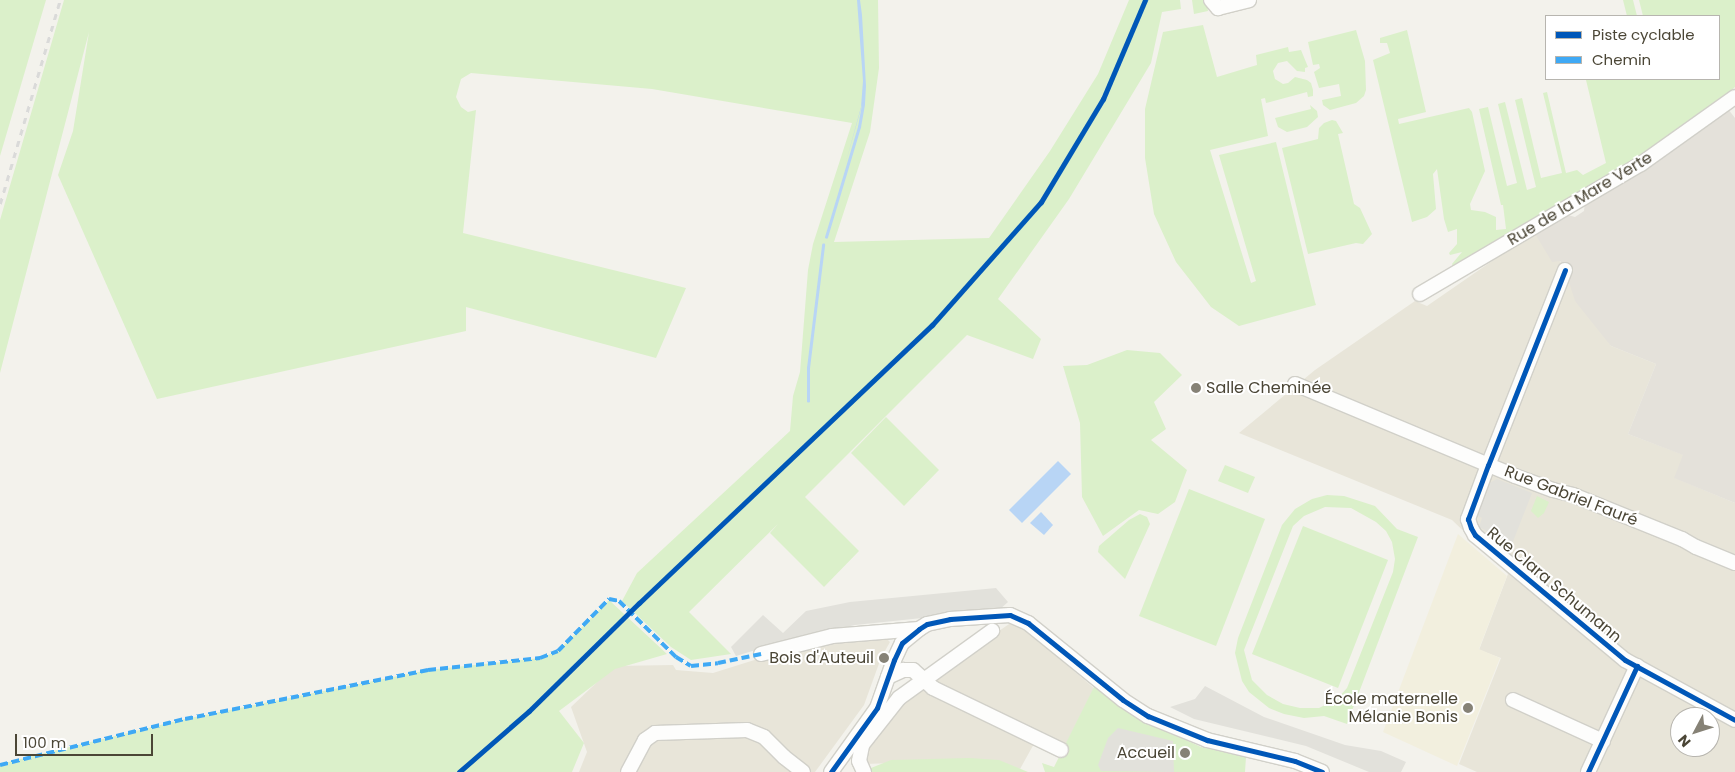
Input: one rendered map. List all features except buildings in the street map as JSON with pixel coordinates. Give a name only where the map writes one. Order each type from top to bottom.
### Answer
[{"type":"street","points":[[1211,0],[1218,8],[1249,0]]},
{"type":"street","name":"Rue de la Mare Verte","points":[[1420,294],[1641,164],[1735,97]]},
{"type":"street","name":"Rue Clara Schumann","points":[[1565,270],[1468,519],[1475,535],[1625,660],[1735,720]]},
{"type":"street","name":"Rue Gabriel Fauré","points":[[1295,384],[1488,465],[1553,490],[1591,502],[1735,563]]},
{"type":"street","points":[[831,772],[877,708],[902,643],[927,624],[950,619],[1010,616],[1019,618],[1148,716],[1207,740],[1295,761],[1322,772]]},
{"type":"street","points":[[761,654],[832,636],[919,629]]},
{"type":"street","points":[[864,772],[859,761],[862,745],[900,698],[992,631]]},
{"type":"street","points":[[902,643],[913,670],[923,681],[1061,750]]},
{"type":"street","points":[[1588,772],[1637,666]]},
{"type":"street","points":[[888,677],[903,670],[913,670]]},
{"type":"street","points":[[1513,700],[1603,741]]},
{"type":"street","points":[[628,772],[644,740],[655,733],[746,730],[764,737],[784,757],[803,772]]},
{"type":"shaded area","points":[[1728,109],[1735,118],[1735,503],[1674,478],[1683,455],[1628,434],[1656,364],[1611,346],[1575,301],[1564,266],[1560,261],[1552,262],[1534,232],[1564,214],[1575,217],[1584,211],[1585,202]]},
{"type":"shaded area","points":[[1534,232],[1564,266],[1611,346],[1656,364],[1628,434],[1684,455],[1675,478],[1735,503],[1735,772],[1477,772],[1459,764],[1501,658],[1479,650],[1508,574],[1452,520],[1239,433],[1315,370],[1415,301],[1427,306]]},
{"type":"shaded area","points":[[1497,479],[1532,493],[1512,544],[1479,527],[1482,518],[1476,515],[1489,483]]},
{"type":"shaded area","points":[[1458,534],[1507,576],[1479,649],[1500,658],[1457,766],[1383,732]]},
{"type":"shaded area","points":[[996,588],[1008,602],[999,610],[855,625],[799,637],[736,656],[731,647],[763,615],[783,633],[806,611],[850,602]]},
{"type":"shaded area","points":[[1012,622],[1027,631],[1095,689],[1067,747],[1040,733],[1020,769],[994,760],[863,764],[869,744],[900,703],[928,680]]},
{"type":"shaded area","points":[[885,637],[890,642],[881,658],[864,705],[815,772],[579,772],[587,752],[571,707],[614,666],[673,665],[676,670],[713,673],[767,656],[820,644]]},
{"type":"shaded area","points":[[1205,686],[1264,717],[1345,745],[1381,751],[1406,762],[1401,772],[1369,772],[1306,746],[1194,719],[1170,707],[1195,699]]},
{"type":"shaded area","points":[[1118,728],[1173,741],[1174,772],[1101,771],[1098,765],[1108,738]]},
{"type":"green space","points":[[0,0],[46,0],[0,156]]},
{"type":"green space","points":[[64,0],[878,0],[879,68],[870,132],[834,242],[989,238],[1050,151],[1098,74],[1129,0],[1180,0],[1181,9],[1162,12],[1151,63],[1069,199],[998,299],[1041,339],[1033,359],[967,335],[805,497],[859,551],[824,587],[770,533],[778,524],[689,612],[731,654],[691,660],[671,647],[622,601],[637,573],[790,431],[793,396],[800,372],[808,270],[813,244],[852,123],[652,89],[471,73],[461,79],[456,97],[461,107],[468,112],[476,110],[463,233],[686,288],[656,358],[466,307],[466,331],[157,399],[58,175],[73,131],[89,32],[0,373],[0,220]]},
{"type":"green space","points":[[1192,0],[1206,0],[1208,11],[1194,14]]},
{"type":"green space","points":[[1623,0],[1633,0],[1637,15],[1627,15]]},
{"type":"green space","points":[[1639,0],[1735,0],[1735,87],[1710,110],[1674,137],[1454,269],[1452,264],[1462,252],[1450,255],[1449,253],[1457,244],[1457,229],[1448,232],[1444,219],[1437,169],[1433,174],[1436,209],[1427,217],[1412,222],[1373,60],[1390,53],[1387,43],[1380,43],[1380,38],[1407,30],[1426,112],[1398,119],[1399,124],[1469,108],[1472,112],[1485,171],[1470,204],[1471,210],[1485,212],[1496,217],[1496,230],[1506,229],[1503,205],[1501,205],[1479,109],[1488,107],[1507,186],[1517,183],[1498,104],[1505,102],[1527,190],[1536,187],[1515,100],[1522,98],[1541,178],[1562,173],[1543,93],[1547,92],[1566,173],[1577,170],[1583,175],[1606,163],[1586,80],[1720,80],[1720,15],[1643,15]]},
{"type":"green space","points":[[1203,25],[1217,77],[1257,65],[1256,55],[1288,47],[1289,52],[1301,50],[1308,67],[1305,68],[1305,72],[1297,71],[1287,61],[1278,63],[1273,71],[1275,79],[1283,84],[1288,83],[1295,77],[1307,80],[1311,83],[1313,90],[1313,96],[1308,97],[1307,92],[1266,103],[1265,98],[1261,99],[1268,136],[1210,150],[1251,283],[1256,281],[1219,155],[1276,142],[1316,305],[1239,326],[1211,307],[1176,262],[1154,214],[1145,158],[1145,109],[1163,32]]},
{"type":"green space","points":[[1356,30],[1365,61],[1366,90],[1364,96],[1356,103],[1330,110],[1323,105],[1322,100],[1341,96],[1339,84],[1319,88],[1314,72],[1320,68],[1319,64],[1313,65],[1308,42]]},
{"type":"green space","points":[[1310,105],[1317,111],[1318,117],[1307,127],[1287,132],[1278,127],[1275,118],[1311,109]]},
{"type":"green space","points":[[1332,120],[1336,121],[1343,133],[1338,134],[1354,204],[1360,208],[1372,234],[1363,244],[1356,243],[1308,254],[1282,148],[1318,139],[1319,128],[1324,123]]},
{"type":"green space","points":[[1127,350],[1160,353],[1182,375],[1154,402],[1166,429],[1151,440],[1187,470],[1175,502],[1158,514],[1139,510],[1103,536],[1082,497],[1080,423],[1063,366],[1087,365]]},
{"type":"green space","points":[[886,417],[939,470],[904,506],[851,453]]},
{"type":"green space","points":[[1225,465],[1255,477],[1248,493],[1218,481]]},
{"type":"green space","points":[[1189,489],[1265,519],[1216,646],[1139,616]]},
{"type":"green space","points":[[1327,495],[1344,496],[1375,506],[1397,529],[1418,537],[1347,724],[1324,716],[1304,718],[1284,714],[1269,708],[1249,692],[1242,681],[1235,653],[1238,638],[1282,525],[1295,509],[1312,499]],"holes":[[[1325,507],[1351,508],[1376,522],[1386,531],[1392,542],[1395,559],[1393,572],[1347,688],[1337,699],[1319,708],[1300,708],[1283,704],[1267,695],[1252,680],[1244,650],[1293,526],[1304,516]]]},
{"type":"green space","points":[[1537,496],[1549,502],[1544,513],[1538,518],[1531,511]]},
{"type":"green space","points":[[1140,514],[1147,517],[1150,524],[1125,579],[1098,552],[1099,546],[1129,520]]},
{"type":"green space","points":[[1303,526],[1388,560],[1338,688],[1252,654]]},
{"type":"green space","points":[[609,600],[667,654],[615,669],[559,711],[584,743],[572,772],[0,772],[0,764],[185,719],[428,670],[540,658],[558,651]]},
{"type":"green space","points":[[1095,685],[1158,727],[1201,747],[1246,757],[1245,772],[1045,772],[1042,763],[1054,767]]},
{"type":"green space","points":[[969,758],[999,760],[1028,772],[861,772],[891,760]]},
{"type":"water","points":[[857,0],[860,0],[862,15],[866,86],[865,104],[862,105],[844,169],[861,107],[863,81]]},
{"type":"water","points":[[1058,461],[1071,474],[1022,523],[1009,510]]},
{"type":"water","points":[[1041,512],[1053,525],[1044,535],[1030,523]]},
{"type":"waterway","points":[[826,237],[859,127],[863,104]]},
{"type":"waterway","points":[[808,401],[808,368],[823,245]]},
{"type":"railway","points":[[0,204],[60,0]]},
{"type":"marked path","points":[[0,765],[185,719],[428,670],[540,658],[558,651],[609,599],[619,601],[676,657],[691,666],[718,663],[761,654]]},
{"type":"cycle path","points":[[459,772],[529,711],[639,603],[932,325],[1041,202],[1103,99],[1145,0]]},
{"type":"cycle path","points":[[1565,270],[1468,519],[1471,528],[1475,535],[1625,660],[1735,720]]},
{"type":"cycle path","points":[[831,772],[877,708],[902,643],[927,624],[950,619],[1010,615],[1028,623],[1123,700],[1148,716],[1207,740],[1295,761],[1322,772]]},
{"type":"cycle path","points":[[1588,772],[1637,666]]},
{"type":"place","name":"Salle Cheminée","points":[[1196,388]]},
{"type":"place","name":"Bois d'Auteuil","points":[[884,658]]},
{"type":"place","name":"École maternelle Mélanie Bonis","points":[[1468,708]]},
{"type":"place","name":"Accueil","points":[[1185,753]]}]
